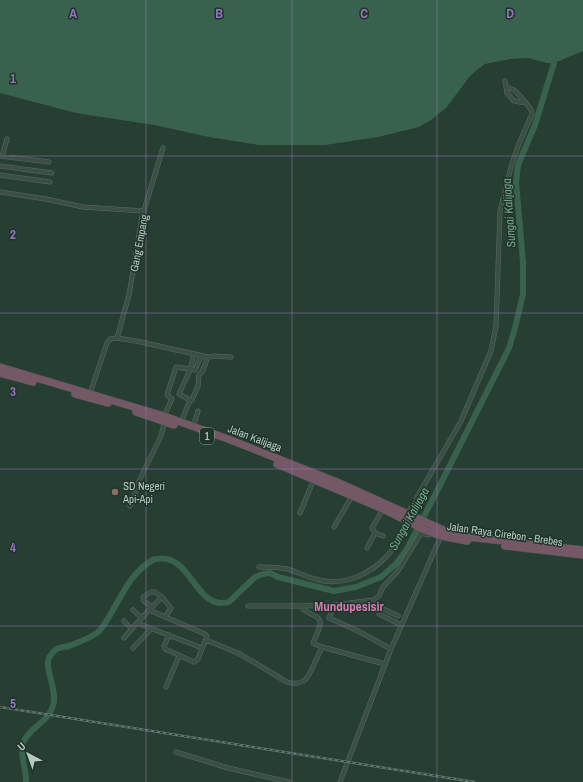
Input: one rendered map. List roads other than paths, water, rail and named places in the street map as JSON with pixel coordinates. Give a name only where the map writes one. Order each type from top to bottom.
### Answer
[{"type":"highway","name":"Jalan Kalijaga","points":[[0,367],[90,393],[165,419],[245,450],[383,509],[408,517]]},
{"type":"highway","name":"Jalan Kalijaga","points":[[0,373],[193,426],[297,466],[408,517],[428,528]]},
{"type":"highway","name":"Jalan Raya Cirebon - Brebes","points":[[428,528],[441,536],[467,541],[583,555]]},
{"type":"highway","name":"Jalan Raya Cirebon - Brebes","points":[[428,528],[443,530],[468,537],[583,550]]},
{"type":"street","points":[[505,81],[507,93],[514,101],[526,103]]},
{"type":"street","points":[[259,567],[288,569],[322,581],[341,581],[353,579],[374,568],[388,555],[402,535],[408,517],[462,420],[491,351],[496,326],[500,211],[511,166],[532,114],[532,111],[523,98],[506,86]]},
{"type":"street","points":[[7,139],[1,156],[50,162]]},
{"type":"street","name":"Gang Empang","points":[[117,338],[129,295],[134,258],[144,211],[163,148]]},
{"type":"street","points":[[0,166],[52,173]]},
{"type":"street","points":[[0,175],[50,182]]},
{"type":"street","points":[[0,192],[46,199],[83,207],[144,211]]},
{"type":"street","points":[[90,393],[106,343],[110,339],[117,338],[201,356],[231,357]]},
{"type":"street","points":[[190,400],[179,395],[190,370],[194,354]]},
{"type":"street","points":[[130,506],[137,489],[136,485],[160,438],[172,399],[167,396],[176,367],[196,370],[201,356]]},
{"type":"street","points":[[181,422],[190,400],[193,399],[199,383],[199,375],[202,372],[208,357]]},
{"type":"street","points":[[193,426],[198,411]]},
{"type":"street","points":[[300,513],[314,479]]},
{"type":"street","points":[[334,527],[352,495]]},
{"type":"street","points":[[383,509],[372,528],[375,533],[383,536]]},
{"type":"street","points":[[248,606],[335,605],[373,600],[379,596],[383,587],[398,571],[421,533],[428,535],[428,528]]},
{"type":"street","points":[[367,548],[375,533]]},
{"type":"street","points":[[340,782],[391,649],[441,536]]},
{"type":"street","points":[[165,618],[171,608],[162,597],[155,592],[143,597],[144,601],[151,609],[165,618],[207,635],[195,661],[179,656],[164,648],[169,635]]},
{"type":"street","points":[[124,638],[162,597]]},
{"type":"street","points":[[373,600],[375,605],[398,616]]},
{"type":"street","points":[[335,605],[329,618],[391,649]]},
{"type":"street","points":[[301,606],[304,610],[320,619],[321,625],[313,643],[322,647],[385,664]]},
{"type":"street","points":[[133,610],[142,618]]},
{"type":"street","points":[[379,614],[401,625]]},
{"type":"street","points":[[124,621],[132,629]]},
{"type":"street","points":[[137,624],[202,648]]},
{"type":"street","points":[[133,648],[151,629]]},
{"type":"street","points":[[206,640],[238,653],[291,683],[298,683],[306,679],[322,647]]},
{"type":"street","points":[[166,687],[179,656]]},
{"type":"street","points":[[176,752],[228,768],[289,782]]},
{"type":"waterway","name":"Sungai Kalijaga","points":[[26,782],[22,757],[23,743],[30,733],[47,717],[53,706],[54,694],[48,668],[49,658],[58,648],[69,646],[99,632],[107,621],[127,585],[133,577],[152,560],[167,559],[176,563],[184,569],[203,594],[211,600],[220,603],[229,602],[255,577],[263,574],[270,573],[278,577],[334,591],[356,587],[381,577],[396,564],[407,549],[509,348],[523,294],[523,262],[516,182],[518,165],[535,125],[554,63]]},
{"type":"railway","points":[[0,707],[474,782]]},
{"type":"place","name":"SD Negeri Api-Api","points":[[115,492]]},
{"type":"district","name":"Mundupesisir","points":[[349,606]]}]
